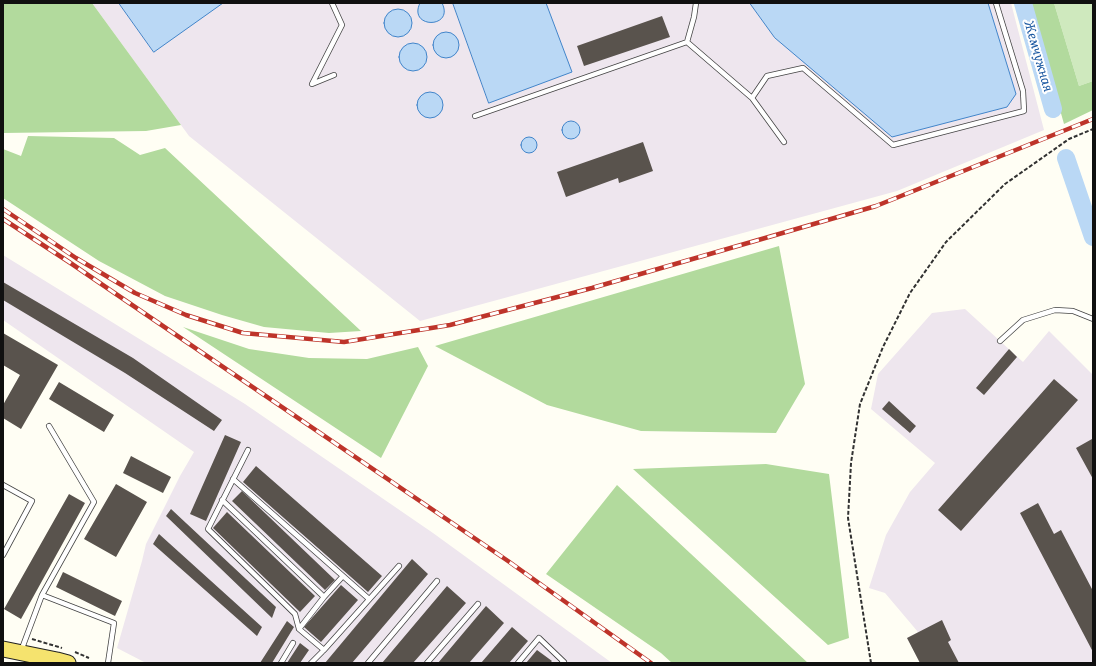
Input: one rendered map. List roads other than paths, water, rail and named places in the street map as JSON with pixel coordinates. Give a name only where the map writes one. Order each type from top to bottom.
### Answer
[{"type":"main road","points":[[3,649],[68,663]]},
{"type":"lane","points":[[332,3],[342,25],[312,84],[334,75]]},
{"type":"lane","points":[[687,42],[696,3]]},
{"type":"lane","points":[[752,98],[767,76],[804,68],[893,144],[1024,111],[1023,91],[996,3]]},
{"type":"lane","points":[[687,42],[752,98],[784,142]]},
{"type":"lane","points":[[475,116],[687,42]]},
{"type":"lane","points":[[1000,341],[1023,320],[1055,310],[1073,311],[1093,319]]},
{"type":"lane","points":[[21,652],[42,595],[94,502],[49,426]]},
{"type":"lane","points":[[248,450],[208,529],[295,614],[299,629],[324,650]]},
{"type":"lane","points":[[233,479],[369,599]]},
{"type":"lane","points":[[3,485],[32,501],[3,555]]},
{"type":"lane","points":[[222,500],[324,597]]},
{"type":"lane","points":[[311,663],[399,566]]},
{"type":"lane","points":[[299,629],[324,597],[343,576]]},
{"type":"lane","points":[[368,663],[437,581]]},
{"type":"lane","points":[[42,595],[114,623],[108,663]]},
{"type":"lane","points":[[427,663],[478,604]]},
{"type":"lane","points":[[518,663],[539,638],[564,662],[562,663]]},
{"type":"lane","points":[[281,663],[292,643]]},
{"type":"water","points":[[119,3],[223,3],[154,52]]},
{"type":"water","points":[[420,3],[442,3],[444,12],[442,18],[431,22],[420,18],[418,12]]},
{"type":"water","points":[[453,3],[546,3],[572,72],[489,103]]},
{"type":"water","points":[[750,3],[988,3],[1016,94],[1007,107],[892,137],[775,38]]},
{"type":"water","points":[[398,9],[408,13],[412,23],[408,33],[398,37],[388,33],[384,23],[388,13]]},
{"type":"water","points":[[446,32],[455,36],[459,45],[455,54],[446,58],[437,54],[433,45],[437,36]]},
{"type":"water","points":[[413,43],[423,47],[427,57],[423,67],[413,71],[403,67],[399,57],[403,47]]},
{"type":"water","points":[[430,92],[439,96],[443,105],[439,114],[430,118],[421,114],[417,105],[421,96]]},
{"type":"water","points":[[571,121],[577,124],[580,130],[577,136],[571,139],[565,136],[562,130],[565,124]]},
{"type":"water","points":[[529,137],[535,139],[537,145],[535,151],[529,153],[523,151],[521,145],[523,139]]},
{"type":"waterway","name":"Жемчужная","points":[[1023,3],[1053,109]]},
{"type":"waterway","name":"Жемчужная","points":[[1066,158],[1093,237]]},
{"type":"railway","points":[[3,209],[76,258],[135,293],[186,315],[243,333],[344,342],[450,325],[592,288],[876,206],[1093,119]]},
{"type":"railway","points":[[3,219],[69,262],[508,561],[651,663]]}]
